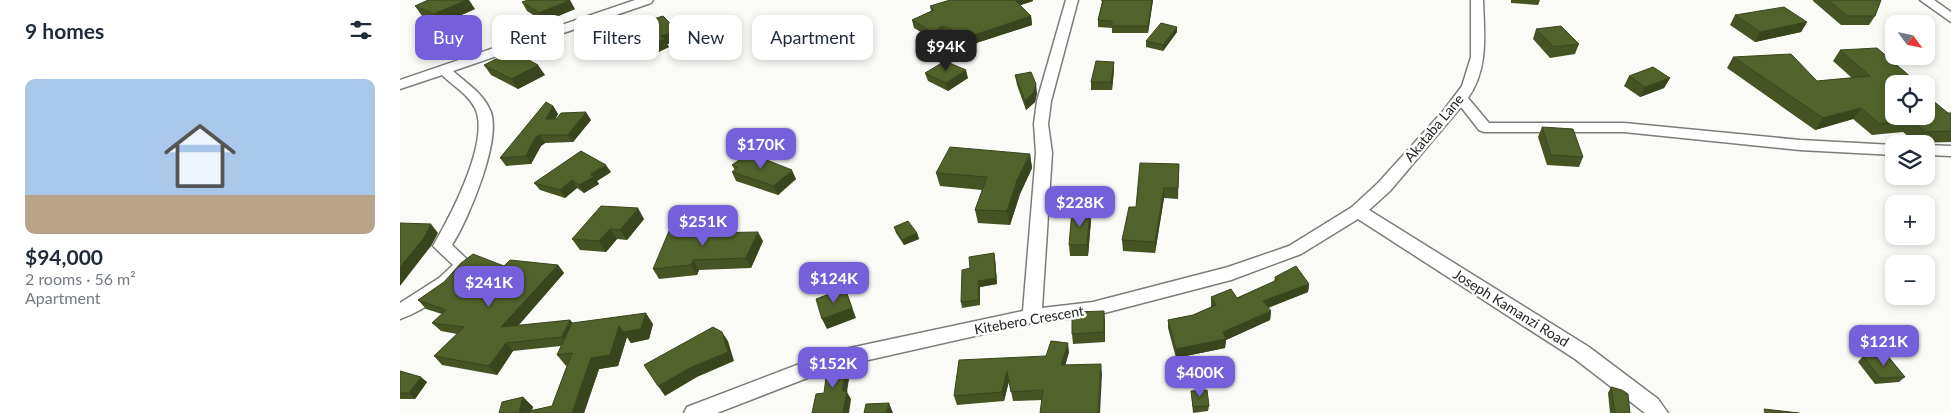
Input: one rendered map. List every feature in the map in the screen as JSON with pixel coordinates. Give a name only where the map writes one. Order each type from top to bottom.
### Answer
[{"type":"street","points":[[400,85],[647,0]]},
{"type":"street","points":[[1032,316],[1044,153],[1041,124],[1044,101],[1072,0]]},
{"type":"street","name":"Akataba Lane","points":[[1358,211],[1384,187],[1469,86],[1478,57],[1477,0]]},
{"type":"street","points":[[1926,0],[1951,18]]},
{"type":"street","points":[[400,312],[453,278],[462,269],[462,263],[442,246],[451,235],[470,188],[482,148],[486,117],[477,99],[445,71]]},
{"type":"street","points":[[1460,98],[1479,118],[1484,128],[1572,126],[1642,128],[1802,146],[1885,150]]},
{"type":"street","points":[[1935,150],[1951,151]]},
{"type":"street","name":"Kitebero Crescent","points":[[694,413],[831,360],[1032,316],[1093,309],[1231,273],[1295,250],[1358,211]]},
{"type":"street","name":"Joseph Kamanzi Road","points":[[1358,211],[1582,352],[1651,405],[1658,413]]},
{"type":"building","points":[[428,0],[466,0],[434,14],[415,6]]},
{"type":"building","points":[[528,0],[570,0],[539,13],[522,2]]},
{"type":"building","points":[[950,0],[1015,0],[1031,16],[968,37],[943,26],[932,32],[912,20],[934,10],[930,6]]},
{"type":"building","points":[[1103,0],[1152,0],[1148,26],[1112,26],[1112,21],[1098,20]]},
{"type":"building","points":[[1828,0],[1881,0],[1875,16],[1847,16]]},
{"type":"building","points":[[1784,7],[1807,22],[1760,32],[1735,15]]},
{"type":"building","points":[[663,16],[669,22],[669,34],[661,36],[665,39],[659,42],[659,17]]},
{"type":"building","points":[[1161,23],[1177,27],[1163,45],[1146,41]]},
{"type":"building","points":[[1561,26],[1579,44],[1554,47],[1536,29]]},
{"type":"building","points":[[1877,48],[1885,55],[1885,65],[1897,65],[1908,75],[1885,75],[1885,123],[1880,124],[1861,108],[1823,118],[1733,57],[1791,54],[1817,81],[1870,76],[1840,50]]},
{"type":"building","points":[[494,60],[529,60],[538,65],[511,79],[484,65]]},
{"type":"building","points":[[945,61],[966,70],[946,83],[925,73]]},
{"type":"building","points":[[1096,61],[1114,62],[1111,82],[1091,82]]},
{"type":"building","points":[[1653,67],[1670,78],[1645,87],[1629,76]]},
{"type":"building","points":[[1031,72],[1036,84],[1034,92],[1025,101],[1015,75]]},
{"type":"building","points":[[546,102],[553,106],[546,119],[556,119],[561,113],[586,112],[568,135],[539,135],[535,138],[526,156],[500,158]]},
{"type":"building","points":[[1935,102],[1948,113],[1951,113],[1951,131],[1925,132],[1917,125],[1935,125]]},
{"type":"building","points":[[1542,127],[1573,129],[1583,157],[1551,155]]},
{"type":"building","points":[[950,147],[1030,154],[1017,180],[1007,211],[975,210],[987,177],[936,173]]},
{"type":"building","points":[[581,151],[606,165],[590,174],[594,177],[579,185],[572,180],[560,190],[534,183]]},
{"type":"building","points":[[749,153],[792,170],[774,186],[732,172],[738,167],[732,165]]},
{"type":"building","points":[[1140,163],[1179,164],[1178,188],[1164,188],[1155,242],[1122,240],[1129,207],[1136,207]]},
{"type":"building","points":[[601,206],[638,208],[620,230],[610,229],[599,241],[572,239]]},
{"type":"building","points":[[1072,210],[1090,210],[1087,245],[1069,245]]},
{"type":"building","points":[[908,221],[917,233],[902,240],[894,227]]},
{"type":"building","points":[[400,223],[431,224],[424,238],[400,267]]},
{"type":"building","points":[[704,226],[702,233],[758,232],[746,258],[693,260],[691,265],[653,269],[669,231]]},
{"type":"building","points":[[994,253],[996,278],[978,281],[979,300],[961,302],[962,270],[970,268],[969,257]]},
{"type":"building","points":[[473,254],[504,266],[510,260],[558,265],[501,327],[570,320],[562,337],[506,343],[489,366],[434,356],[464,327],[432,323],[446,310],[418,300],[444,282],[461,263]]},
{"type":"building","points":[[1296,266],[1309,284],[1263,301],[1271,311],[1223,332],[1226,339],[1176,349],[1168,320],[1193,315],[1216,305],[1211,297],[1231,289],[1237,298],[1277,280],[1275,277]]},
{"type":"building","points":[[845,288],[852,308],[822,319],[816,299]]},
{"type":"building","points":[[1104,311],[1104,332],[1072,334],[1072,312]]},
{"type":"building","points":[[646,313],[641,329],[623,332],[619,326],[610,355],[591,358],[572,413],[521,413],[552,406],[572,353],[557,355],[572,323]]},
{"type":"building","points":[[713,327],[722,332],[728,352],[690,368],[658,386],[644,365]]},
{"type":"building","points":[[1051,341],[1068,343],[1061,365],[1101,364],[1098,413],[1040,413],[1043,390],[1011,392],[1007,371],[1002,392],[954,396],[959,360],[1046,356]]},
{"type":"building","points":[[1887,355],[1905,377],[1880,378],[1863,356]]},
{"type":"building","points":[[847,357],[842,391],[847,391],[843,413],[812,413],[816,394],[824,393],[828,361]]},
{"type":"building","points":[[400,371],[421,377],[409,393],[400,393]]},
{"type":"building","points":[[1611,387],[1628,394],[1630,413],[1615,413]]},
{"type":"building","points":[[1207,390],[1209,406],[1193,407],[1191,391]]},
{"type":"building","points":[[523,397],[519,413],[499,413],[502,402]]},
{"type":"building","points":[[889,403],[886,413],[864,413],[866,404]]},
{"type":"building","points":[[1764,409],[1799,413],[1765,413]]}]
